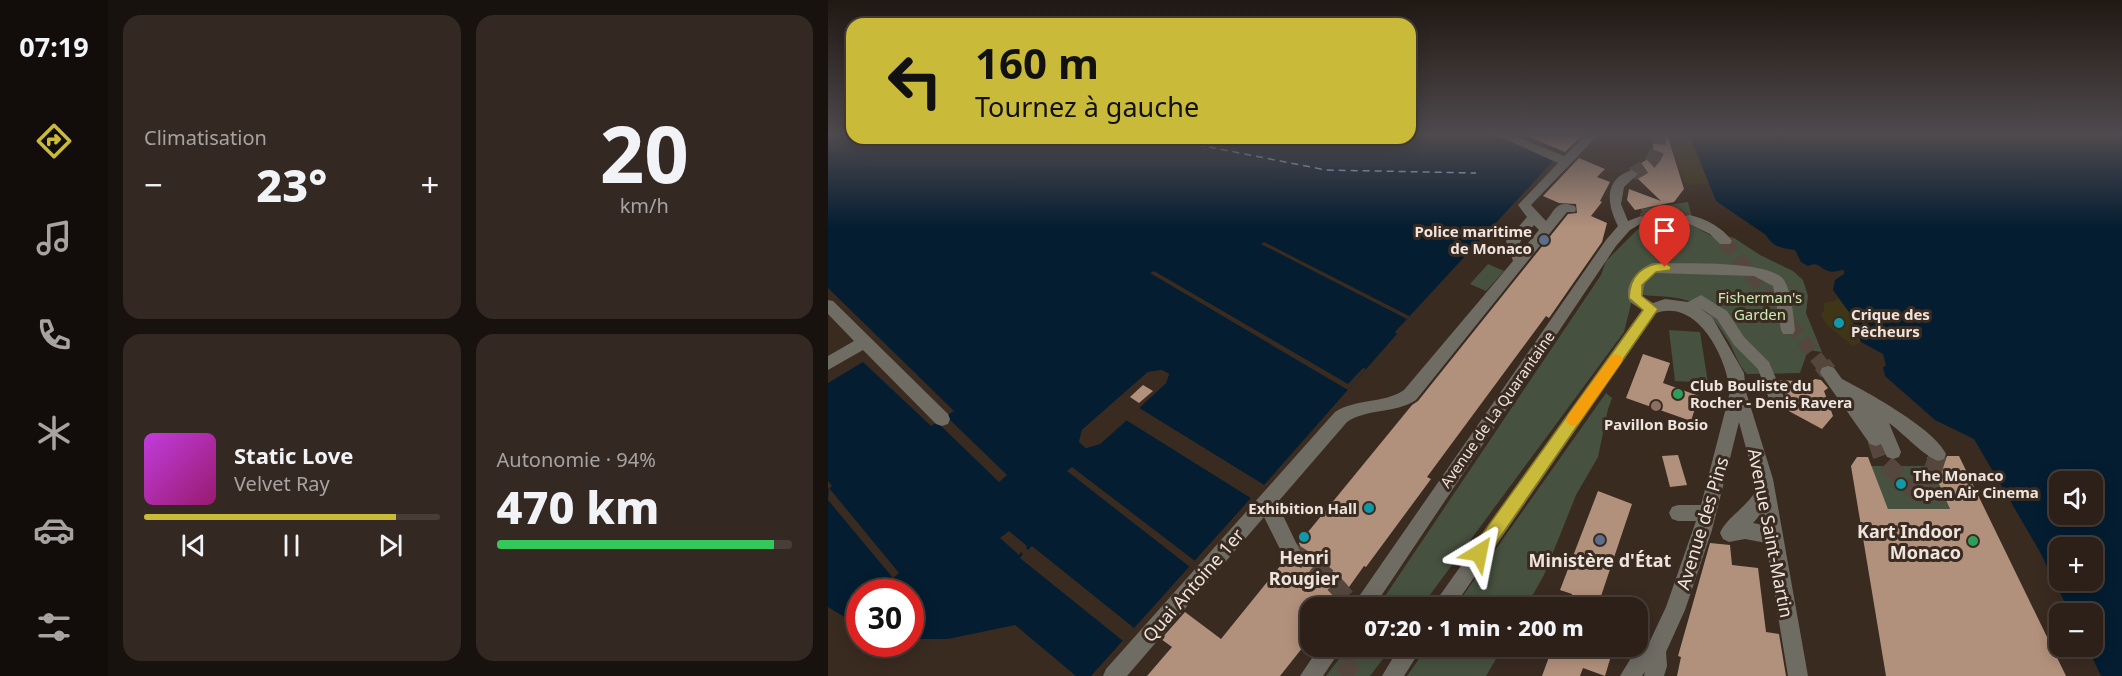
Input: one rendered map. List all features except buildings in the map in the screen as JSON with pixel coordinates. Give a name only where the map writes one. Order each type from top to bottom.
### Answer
[{"type":"street","points":[[1546,230],[1524,206],[1561,166]]},
{"type":"street","points":[[1625,227],[1615,203],[1615,190],[1620,181],[1632,174]]},
{"type":"street","points":[[1534,217],[1512,243],[1520,262],[1564,207],[1570,209]]},
{"type":"street","points":[[1690,219],[1715,231],[1725,241]]},
{"type":"street","name":"Avenue de La Quarantaine","points":[[1369,597],[1611,243],[1625,227],[1641,220]]},
{"type":"street","name":"Quai Antoine 1er","points":[[1113,676],[1346,413],[1394,403],[1410,395],[1520,262]]},
{"type":"street","points":[[1651,309],[1635,298],[1635,291],[1639,280],[1653,268],[1756,271],[1777,281],[1780,286],[1788,330]]},
{"type":"street","points":[[1449,597],[1651,309],[1665,304],[1690,308],[1701,300],[1722,315],[1739,341],[1764,366],[1778,402]]},
{"type":"street","points":[[828,305],[942,419]]},
{"type":"street","name":"Avenue Saint-Martin","points":[[1690,308],[1707,321],[1736,373],[1738,392],[1766,489],[1798,676]]},
{"type":"street","points":[[828,364],[864,342]]},
{"type":"street","points":[[1833,378],[1862,401],[1882,427],[1893,452]]},
{"type":"street","points":[[1833,378],[1866,392],[1928,430]]},
{"type":"street","points":[[1833,378],[1876,439]]},
{"type":"street","name":"Avenue des Pins","points":[[1656,652],[1675,610],[1708,513],[1738,392]]},
{"type":"street","points":[[1862,401],[1880,409],[1912,430],[1938,454]]},
{"type":"street","points":[[1766,489],[1760,504],[1751,516],[1729,533],[1745,530],[1774,536]]},
{"type":"street","points":[[1268,500],[1274,519],[1291,551]]},
{"type":"street","points":[[1678,513],[1708,513]]},
{"type":"street","points":[[1629,676],[1644,655],[1656,652],[1657,666],[1654,676]]},
{"type":"street","points":[[1310,676],[1325,657]]},
{"type":"street","points":[[1392,676],[1405,657]]},
{"type":"green space","name":"Fisherman's Garden","points":[[1688,202],[1691,214],[1687,223],[1718,239],[1726,236],[1734,238],[1760,255],[1793,271],[1803,280],[1808,296],[1806,313],[1822,352],[1808,350],[1800,373],[1747,374],[1718,326],[1698,306],[1677,298],[1629,294],[1631,304],[1624,332],[1428,597],[1384,597],[1601,275],[1606,261],[1645,222],[1641,209]]},
{"type":"green space","points":[[1488,264],[1504,271],[1486,291],[1470,284]]},
{"type":"green space","points":[[1669,330],[1700,332],[1708,383],[1675,381]]},
{"type":"green space","points":[[1606,393],[1612,398],[1598,457],[1576,495],[1544,575],[1532,597],[1462,597]]},
{"type":"green space","points":[[1871,466],[1931,466],[1950,509],[1888,509]]},
{"type":"green space","points":[[1340,657],[1384,657],[1370,676],[1326,676]]},
{"type":"green space","points":[[1420,657],[1497,657],[1486,676],[1407,676]]},
{"type":"sand","points":[[1678,166],[1702,166],[1709,184],[1685,185]]},
{"type":"sand","name":"Crique des Pêcheurs","points":[[1838,298],[1849,312],[1861,342],[1853,346],[1827,325],[1821,315],[1824,303],[1835,301]]},
{"type":"water","points":[[828,166],[1549,166],[1395,332],[1397,334],[1264,485],[1139,408],[1166,383],[1169,374],[1162,370],[1148,372],[1082,430],[1079,442],[1086,448],[1100,444],[1126,420],[1251,498],[1091,676],[1076,676],[1015,625],[948,639],[924,639],[924,579],[846,579],[846,618],[828,607],[828,489],[832,486],[828,481],[828,383],[863,362],[931,426],[954,411],[828,288]]},
{"type":"water","points":[[1702,166],[2122,166],[2122,676],[2101,676],[2092,657],[2103,657],[2103,603],[2065,603],[2059,591],[2103,591],[2103,537],[2049,537],[2049,570],[1974,439],[1935,420],[1885,376],[1883,367],[1886,366],[1883,354],[1861,342],[1849,312],[1833,290],[1835,280],[1844,274],[1844,270],[1830,272],[1817,265],[1808,266],[1801,262],[1795,250],[1782,248],[1716,201]]},
{"type":"pier","points":[[1264,242],[1411,317],[1407,319],[1261,244]]},
{"type":"pier","points":[[1154,271],[1348,384],[1363,368],[1366,369],[1348,390],[1150,273]]},
{"type":"pier","points":[[1162,370],[1169,374],[1166,383],[1139,408],[1264,485],[1262,487],[1137,410],[1137,406],[1163,381],[1165,375],[1161,373],[1149,375],[1085,431],[1082,441],[1086,445],[1098,441],[1127,417],[1253,496],[1251,498],[1127,420],[1100,444],[1086,448],[1079,442],[1082,430],[1148,372]]},
{"type":"pier","points":[[948,418],[1007,475],[999,482],[939,424]]},
{"type":"pier","points":[[1072,467],[1195,561],[1190,567],[1067,471]]},
{"type":"pier","points":[[829,488],[899,573],[893,578],[828,500]]},
{"type":"pier","points":[[1009,531],[1027,546],[1028,550],[1032,546],[1134,628],[1123,641],[1020,558],[1023,554],[1021,552],[1019,555],[1000,538]]},
{"type":"ferry route","points":[[1303,166],[1326,170],[1476,173]]},
{"type":"tunnel","points":[[1632,174],[1646,166]]},
{"type":"tunnel","points":[[1641,220],[1666,216],[1690,219]]},
{"type":"tunnel","points":[[1725,241],[1823,366]]},
{"type":"tunnel","points":[[1822,364],[1828,372]]},
{"type":"tunnel","points":[[1876,439],[1884,462],[1919,495],[1934,467],[1938,454]]},
{"type":"tunnel","points":[[1291,551],[1326,576],[1345,597]]},
{"type":"tunnel","points":[[1343,676],[1355,657]]},
{"type":"slow traffic","points":[[1573,420],[1616,359]]},
{"type":"place","name":"Police maritime de Monaco","points":[[1544,240]]},
{"type":"place","name":"Crique des Pêcheurs","points":[[1839,323]]},
{"type":"place","name":"Club Bouliste du Rocher - Denis Ravera","points":[[1678,394]]},
{"type":"place","name":"Pavillon Bosio","points":[[1656,406]]},
{"type":"place","name":"The Monaco Open Air Cinema","points":[[1901,484]]},
{"type":"place","name":"Exhibition Hall","points":[[1369,508]]},
{"type":"place","name":"Henri Rougier","points":[[1304,537]]},
{"type":"place","name":"Ministère d'État","points":[[1600,540]]},
{"type":"place","name":"Kart Indoor Monaco","points":[[1973,541]]},
{"type":"route","points":[[1479,553],[1651,309],[1635,298],[1636,285],[1639,280],[1648,270],[1665,267]]}]
